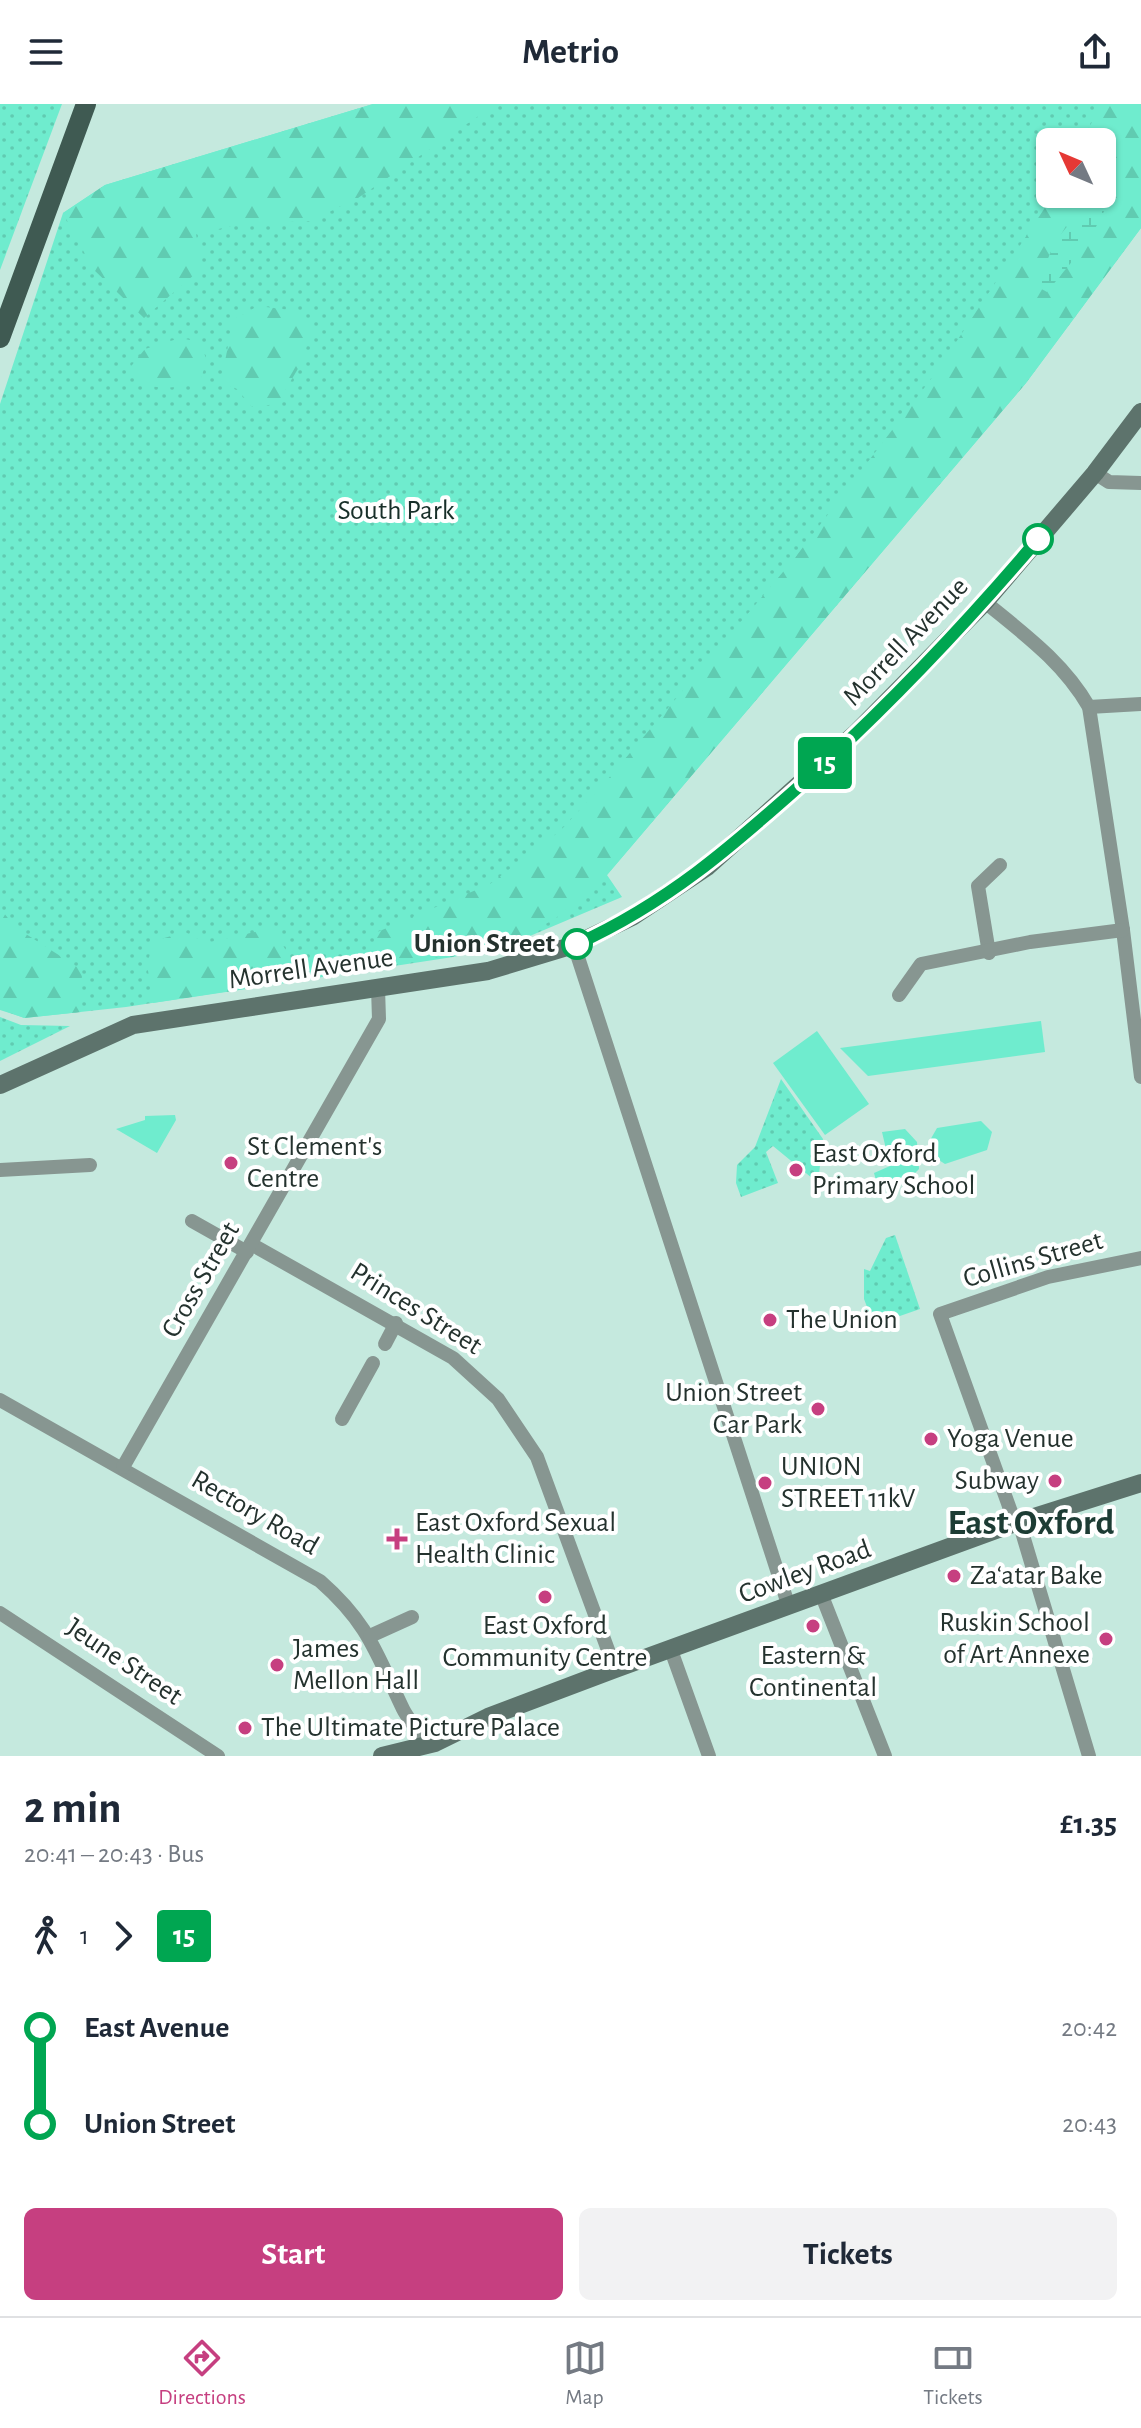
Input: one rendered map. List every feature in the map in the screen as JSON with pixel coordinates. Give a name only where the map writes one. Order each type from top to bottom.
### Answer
[{"type":"main road","points":[[0,338],[86,104]]},
{"type":"street","name":"Morrell Avenue","points":[[0,1085],[133,1025],[488,971],[574,945],[632,917],[707,867],[846,743],[985,602],[1095,473],[1141,412]]},
{"type":"street","points":[[1095,473],[1109,482],[1141,483]]},
{"type":"street","points":[[985,602],[1027,634],[1074,681],[1089,707],[1123,930],[1141,1077]]},
{"type":"street","points":[[1089,707],[1141,704]]},
{"type":"street","points":[[989,953],[978,886],[1000,865]]},
{"type":"street","points":[[899,995],[921,964],[989,953],[1030,942],[1123,930]]},
{"type":"street","points":[[574,945],[789,1607]]},
{"type":"street","name":"Cross Street","points":[[123,1467],[379,1019],[378,988]]},
{"type":"street","points":[[0,1170],[90,1165]]},
{"type":"street","name":"Princes Street","points":[[192,1221],[396,1323],[477,1377],[526,1437],[537,1457],[615,1669]]},
{"type":"street","name":"Collins Street","points":[[1017,1522],[940,1314],[1048,1277],[1141,1258]]},
{"type":"street","points":[[385,1344],[396,1323]]},
{"type":"street","points":[[342,1419],[373,1363]]},
{"type":"street","name":"Rectory Road","points":[[0,1400],[320,1581],[345,1603],[370,1636],[423,1746]]},
{"type":"street","name":"Cowley Road","points":[[381,1756],[423,1746],[488,1717],[615,1669],[822,1596],[1017,1522],[1141,1483]]},
{"type":"street","points":[[1017,1522],[1089,1756]]},
{"type":"street","points":[[822,1596],[885,1756]]},
{"type":"street","name":"Jeune Street","points":[[0,1613],[218,1756]]},
{"type":"street","points":[[370,1636],[412,1617]]},
{"type":"street","points":[[671,1650],[709,1756]]},
{"type":"green space","points":[[0,104],[62,104],[0,270]]},
{"type":"green space","name":"South Park","points":[[373,104],[1141,104],[1141,228],[1026,383],[607,875],[622,897],[511,944],[453,957],[126,1007],[25,1018],[0,1010],[0,404],[63,213],[105,185]]},
{"type":"green space","points":[[373,104],[490,104],[486,111],[358,198],[310,221],[241,224],[196,234],[202,268],[144,318],[93,269],[63,213],[105,185]]},
{"type":"green space","points":[[1102,104],[1141,104],[1141,228],[1026,383],[607,875],[556,918],[511,944],[371,969],[375,933],[490,884],[560,831],[602,786],[794,559],[937,371],[1045,208],[1116,208],[1116,128],[1089,128]]},
{"type":"green space","points":[[1082,208],[1106,208],[1088,242],[1047,292],[1036,286],[1056,240]]},
{"type":"green space","points":[[258,306],[298,311],[312,332],[299,367],[277,404],[252,407],[237,389],[221,382],[233,320]]},
{"type":"green space","points":[[180,338],[200,342],[207,361],[199,383],[152,386],[128,370],[145,349]]},
{"type":"green space","points":[[0,908],[15,927],[82,970],[81,1012],[24,1018],[0,1009]]},
{"type":"green space","points":[[273,928],[292,961],[285,983],[153,1003],[147,964],[154,941],[185,932],[206,943]]},
{"type":"green space","points":[[0,1017],[21,1025],[70,1026],[0,1061]]},
{"type":"green space","points":[[1041,1021],[1045,1052],[868,1076],[840,1048]]},
{"type":"green space","points":[[817,1031],[869,1104],[825,1135],[773,1063]]},
{"type":"green space","points":[[781,1079],[823,1139],[818,1183],[773,1146],[766,1152],[778,1183],[741,1197],[736,1183],[737,1165],[755,1147]]},
{"type":"green space","points":[[175,1115],[176,1120],[157,1153],[116,1129],[145,1120],[145,1116]]},
{"type":"green space","points":[[981,1121],[992,1132],[987,1150],[945,1164],[931,1155],[929,1142],[937,1128]]},
{"type":"green space","points":[[905,1129],[917,1142],[919,1169],[909,1179],[879,1191],[874,1173],[890,1166],[882,1132]]},
{"type":"green space","points":[[895,1235],[920,1309],[874,1325],[864,1299],[864,1269],[870,1271],[886,1238]]},
{"type":"bus line","name":"15","points":[[577,944],[672,893],[747,833],[897,693],[985,602],[1038,539]]},
{"type":"place","name":"Union Street","points":[[577,944]]},
{"type":"place","name":"St Clement's Centre","points":[[231,1163]]},
{"type":"place","name":"East Oxford Primary School","points":[[796,1170]]},
{"type":"place","name":"The Union","points":[[770,1320]]},
{"type":"place","name":"Union Street Car Park","points":[[818,1409]]},
{"type":"place","name":"Yoga Venue","points":[[931,1439]]},
{"type":"place","name":"Subway","points":[[1055,1481]]},
{"type":"place","name":"UNION STREET 11kV","points":[[765,1483]]},
{"type":"place","name":"East Oxford Sexual Health Clinic","points":[[397,1539]]},
{"type":"place","name":"Za‘atar Bake","points":[[954,1576]]},
{"type":"place","name":"East Oxford Community Centre","points":[[545,1597]]},
{"type":"place","name":"Eastern & Continental","points":[[813,1626]]},
{"type":"place","name":"Ruskin School of Art Annexe","points":[[1106,1639]]},
{"type":"place","name":"James Mellon Hall","points":[[277,1665]]},
{"type":"place","name":"The Ultimate Picture Palace","points":[[245,1728]]},
{"type":"district","name":"East Oxford","points":[[1031,1523]]}]
